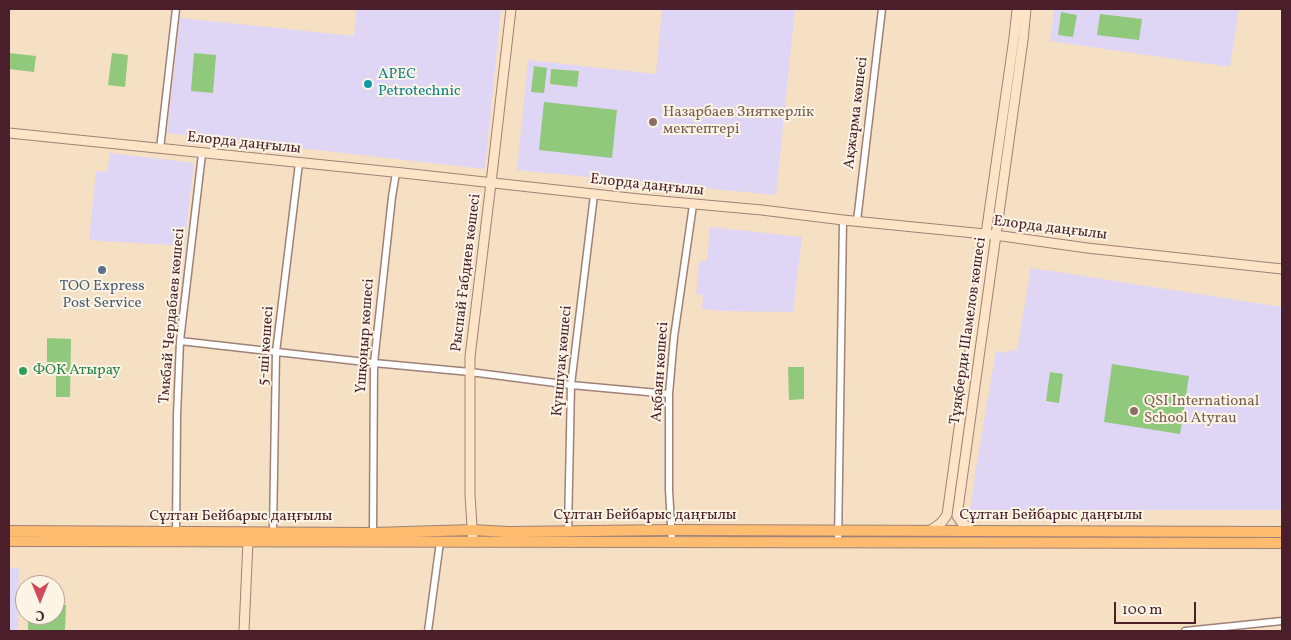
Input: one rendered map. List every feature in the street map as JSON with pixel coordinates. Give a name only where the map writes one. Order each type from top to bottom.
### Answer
[{"type":"main road","name":"Сұлтан Бейбарыс даңғылы","points":[[9,530],[248,541],[1004,544],[1282,543]]},
{"type":"main road","name":"Сұлтан Бейбарыс даңғылы","points":[[9,541],[126,541],[273,532],[373,533],[472,530],[1282,532]]},
{"type":"street","points":[[160,149],[176,9]]},
{"type":"street","name":"Рыспай Ғабдиев көшесі","points":[[473,542],[470,495],[470,357],[510,9]]},
{"type":"street","name":"Ақжарма көшесі","points":[[857,221],[882,9]]},
{"type":"street","name":"Тұяқберди Шамелов көшесі","points":[[931,530],[947,516],[1017,9]]},
{"type":"street","name":"Тұяқберди Шамелов көшесі","points":[[973,531],[962,523],[957,516],[1022,50],[1026,9]]},
{"type":"street","name":"Елорда даңғылы","points":[[9,133],[594,195],[762,210],[995,235],[1097,249],[1282,268]]},
{"type":"street","name":"Тмкбай Чердабаев көшесі","points":[[176,537],[180,341],[202,154]]},
{"type":"street","name":"5-ші көшесі","points":[[273,532],[276,352],[299,163]]},
{"type":"street","name":"Үшқоңыр көшесі","points":[[373,533],[374,364],[396,173]]},
{"type":"street","name":"Күншуақ көшесі","points":[[568,531],[571,384],[594,195]]},
{"type":"street","name":"Ақбаян көшесі","points":[[672,542],[669,490],[669,394],[674,337],[693,204]]},
{"type":"street","points":[[838,542],[843,220]]},
{"type":"street","points":[[180,341],[374,364],[470,372],[669,394]]},
{"type":"street","points":[[244,631],[248,541]]},
{"type":"street","points":[[428,631],[440,542]]},
{"type":"street","points":[[1266,631],[1272,622]]},
{"type":"street","points":[[1185,631],[1282,622]]},
{"type":"shaded area","points":[[357,9],[501,9],[485,169],[167,133],[180,18],[354,36]]},
{"type":"shaded area","name":"Назарбаев Зияткерлік мектептері","points":[[662,9],[795,9],[776,195],[517,170],[528,60],[656,74]]},
{"type":"shaded area","points":[[1054,9],[1239,9],[1230,67],[1050,41]]},
{"type":"shaded area","points":[[110,153],[194,163],[184,246],[89,240],[96,171],[107,172]]},
{"type":"shaded area","points":[[710,227],[802,237],[793,312],[702,309],[703,295],[696,294],[699,261],[707,261]]},
{"type":"shaded area","name":"QSI International School Atyrau","points":[[1031,268],[1282,307],[1282,510],[970,510],[996,351],[1009,353],[1010,350],[1017,351]]},
{"type":"shaded area","points":[[9,568],[19,568],[19,575],[15,575],[15,625],[18,625],[18,631],[9,631]]},
{"type":"green space","points":[[1061,12],[1077,15],[1073,37],[1058,35]]},
{"type":"green space","points":[[1100,14],[1142,19],[1139,40],[1097,35]]},
{"type":"green space","points":[[9,53],[36,56],[34,72],[9,69]]},
{"type":"green space","points":[[112,53],[128,55],[125,87],[108,85]]},
{"type":"green space","points":[[194,53],[216,55],[213,93],[191,91]]},
{"type":"green space","points":[[534,66],[547,68],[544,93],[531,92]]},
{"type":"green space","points":[[551,69],[579,71],[577,87],[550,84]]},
{"type":"green space","points":[[544,102],[617,110],[612,158],[539,150]]},
{"type":"green space","points":[[47,338],[71,339],[70,397],[56,397],[56,367],[47,367]]},
{"type":"green space","points":[[1112,364],[1189,376],[1180,434],[1104,422]]},
{"type":"green space","points":[[788,367],[804,367],[804,399],[789,400]]},
{"type":"green space","points":[[1050,372],[1063,374],[1059,403],[1046,401]]},
{"type":"green space","points":[[66,605],[65,631],[28,631],[28,625],[65,625]]},
{"type":"place","name":"APEC Petrotechnic","points":[[368,84]]},
{"type":"place","name":"Назарбаев Зияткерлік мектептері","points":[[653,122]]},
{"type":"place","name":"ТОО Express Post Service","points":[[102,270]]},
{"type":"place","name":"ФОК Атырау","points":[[23,371]]},
{"type":"place","name":"QSI International School Atyrau","points":[[1134,411]]}]
